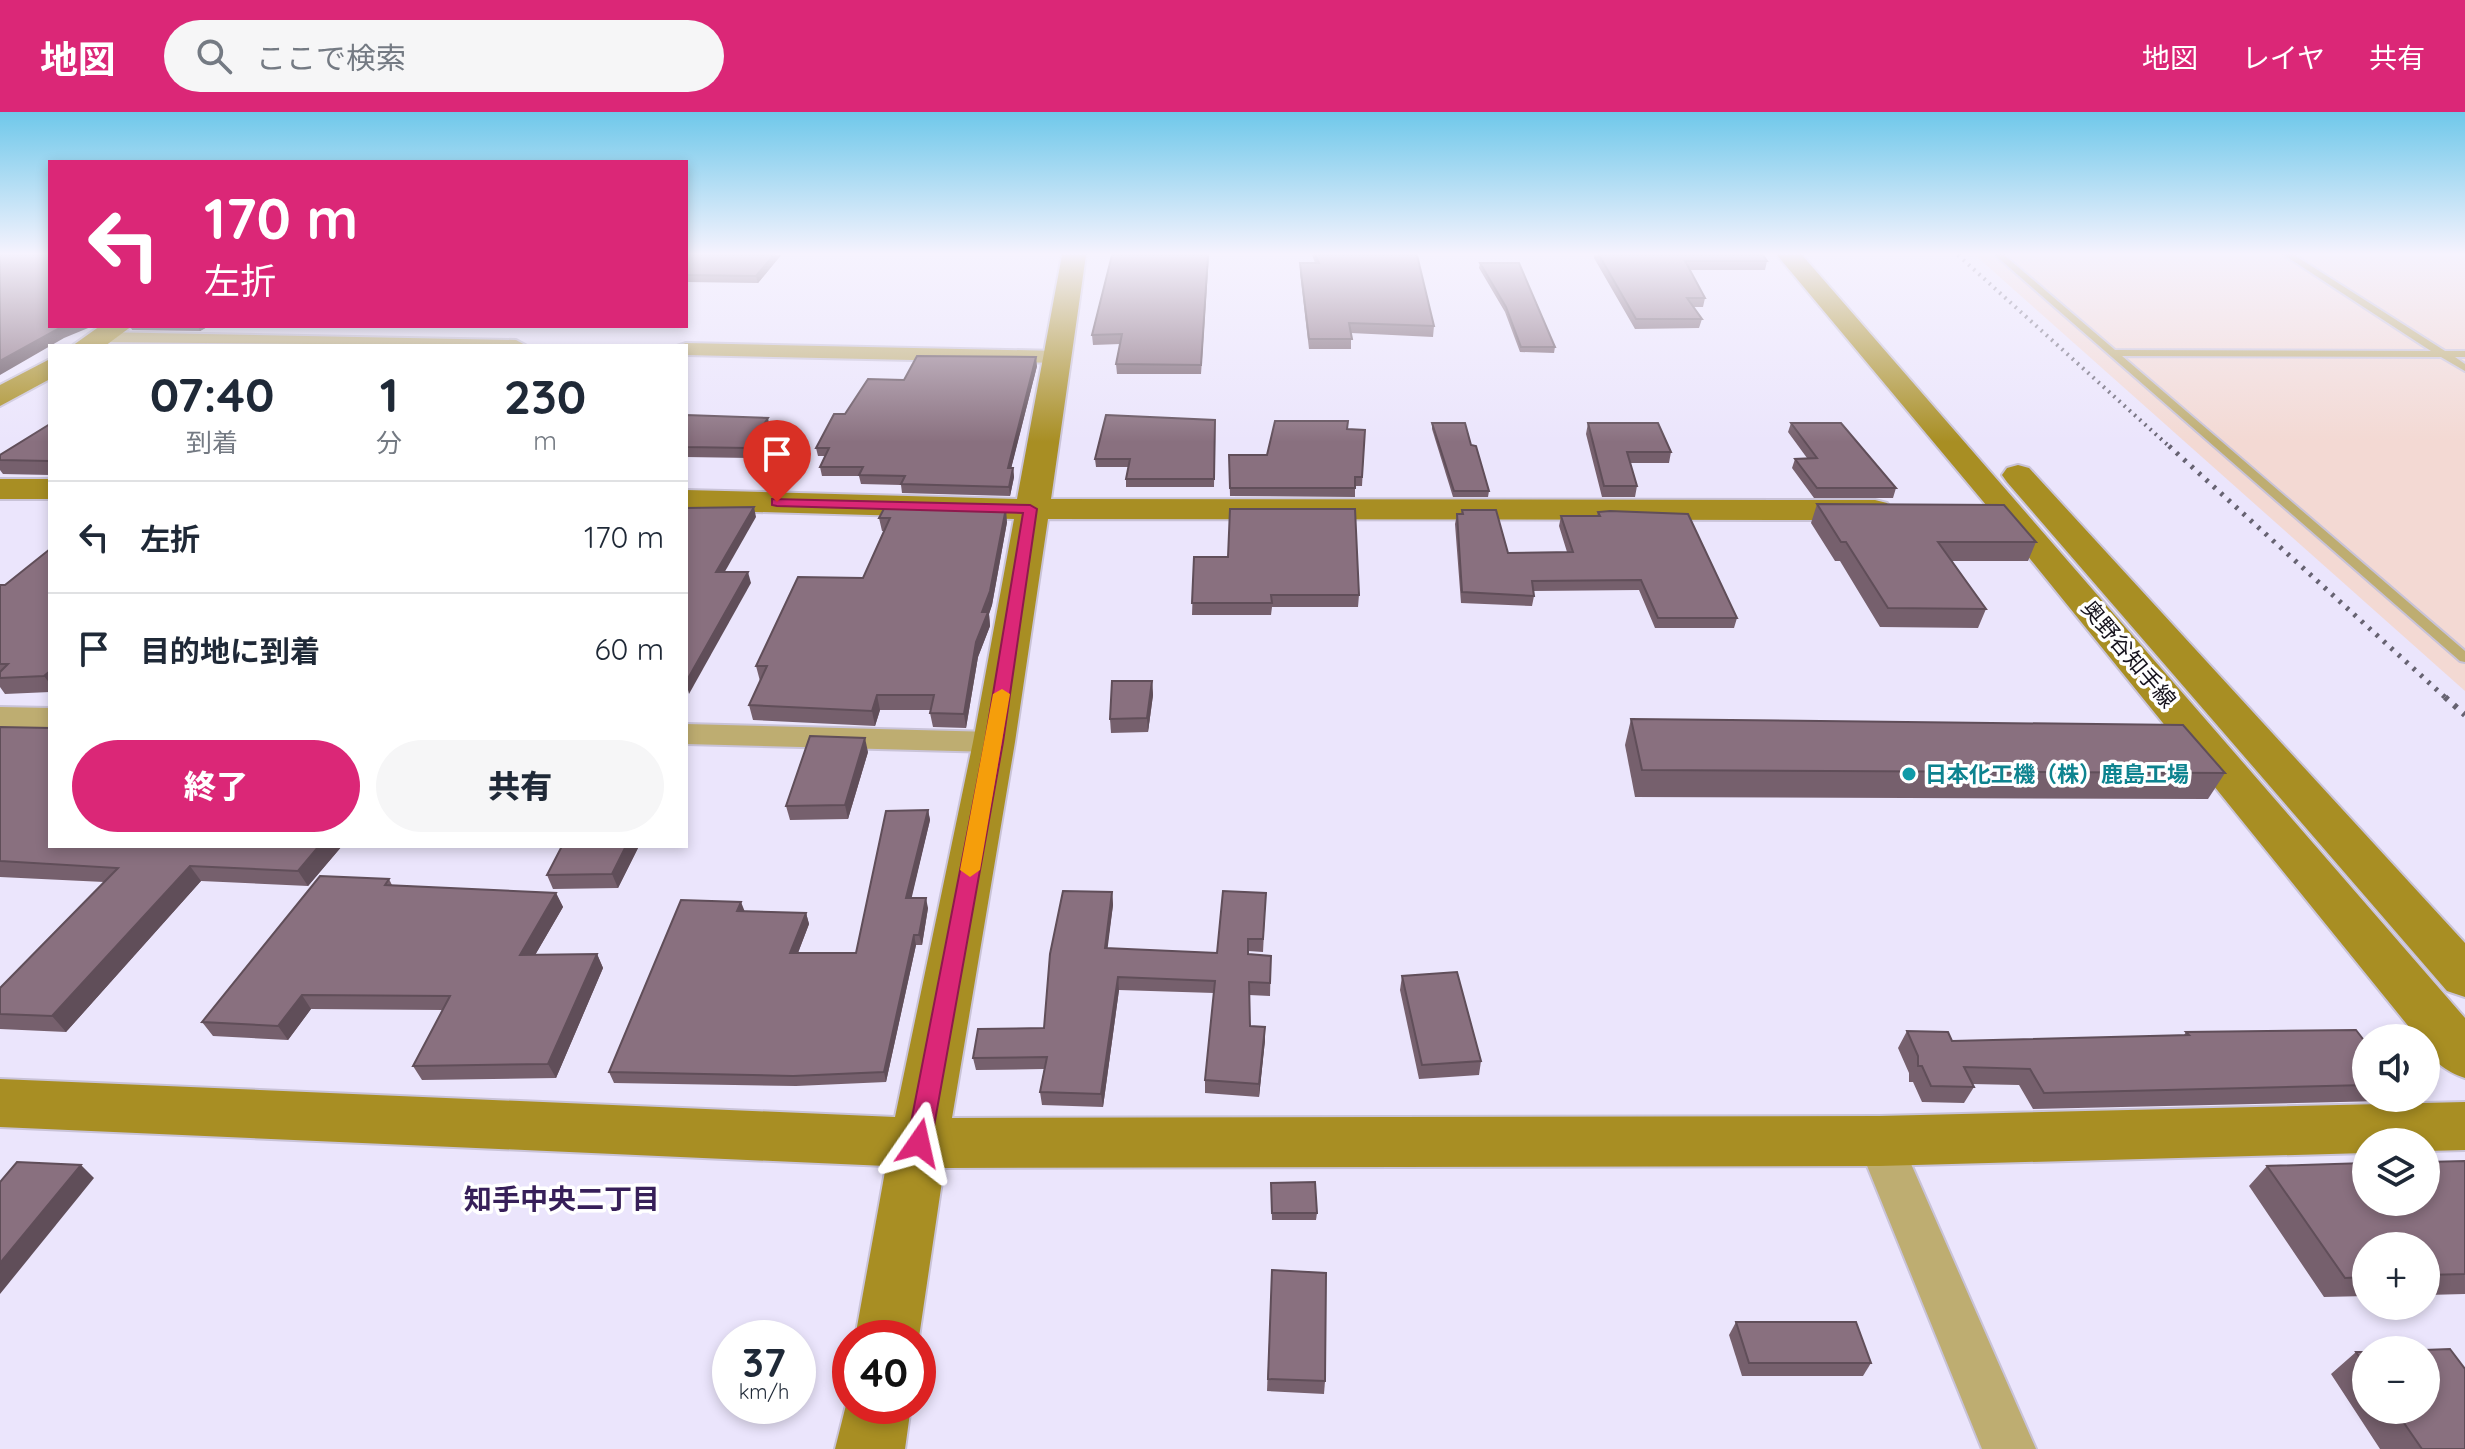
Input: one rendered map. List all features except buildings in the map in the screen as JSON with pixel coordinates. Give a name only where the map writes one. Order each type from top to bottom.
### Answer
[{"type":"street","points":[[891,1320],[919,1143],[994,742],[1030,509],[1064,317]]},
{"type":"street","name":"奥野谷知手線","points":[[1843,317],[2009,511],[2465,1056]]},
{"type":"street","name":"奥野谷知手線","points":[[1881,317],[2055,519],[2465,977]]},
{"type":"street","points":[[101,337],[424,344]]},
{"type":"street","points":[[688,349],[1058,357]]},
{"type":"street","points":[[0,366],[48,368]]},
{"type":"street","points":[[0,397],[48,369]]},
{"type":"street","points":[[0,489],[48,489]]},
{"type":"street","points":[[688,500],[1030,509],[1463,507],[1900,511]]},
{"type":"street","points":[[1962,511],[2009,511]]},
{"type":"street","points":[[0,717],[48,718]]},
{"type":"street","points":[[688,734],[994,742]]},
{"type":"street","points":[[0,1103],[919,1143],[1879,1141],[2465,1126]]},
{"type":"street","points":[[1879,1141],[2009,1449]]},
{"type":"street","points":[[870,1449],[874,1424]]},
{"type":"lane","points":[[2072,317],[2465,658]]},
{"type":"lane","points":[[2386,317],[2465,368]]},
{"type":"lane","points":[[2113,353],[2465,354]]},
{"type":"shaded area","points":[[2045,317],[2465,317],[2465,691]]},
{"type":"railway","points":[[2027,317],[2171,448]]},
{"type":"railway","points":[[2169,446],[2447,699]]},
{"type":"railway","points":[[2445,697],[2465,715]]},
{"type":"slow traffic","points":[[970,870],[1002,694]]},
{"type":"place","name":"日本化工機（株）鹿島工場","points":[[1909,774]]},
{"type":"district","name":"知手中央二丁目","points":[[562,1199]]},
{"type":"route","points":[[777,502],[1030,509],[994,742],[919,1143]]}]
